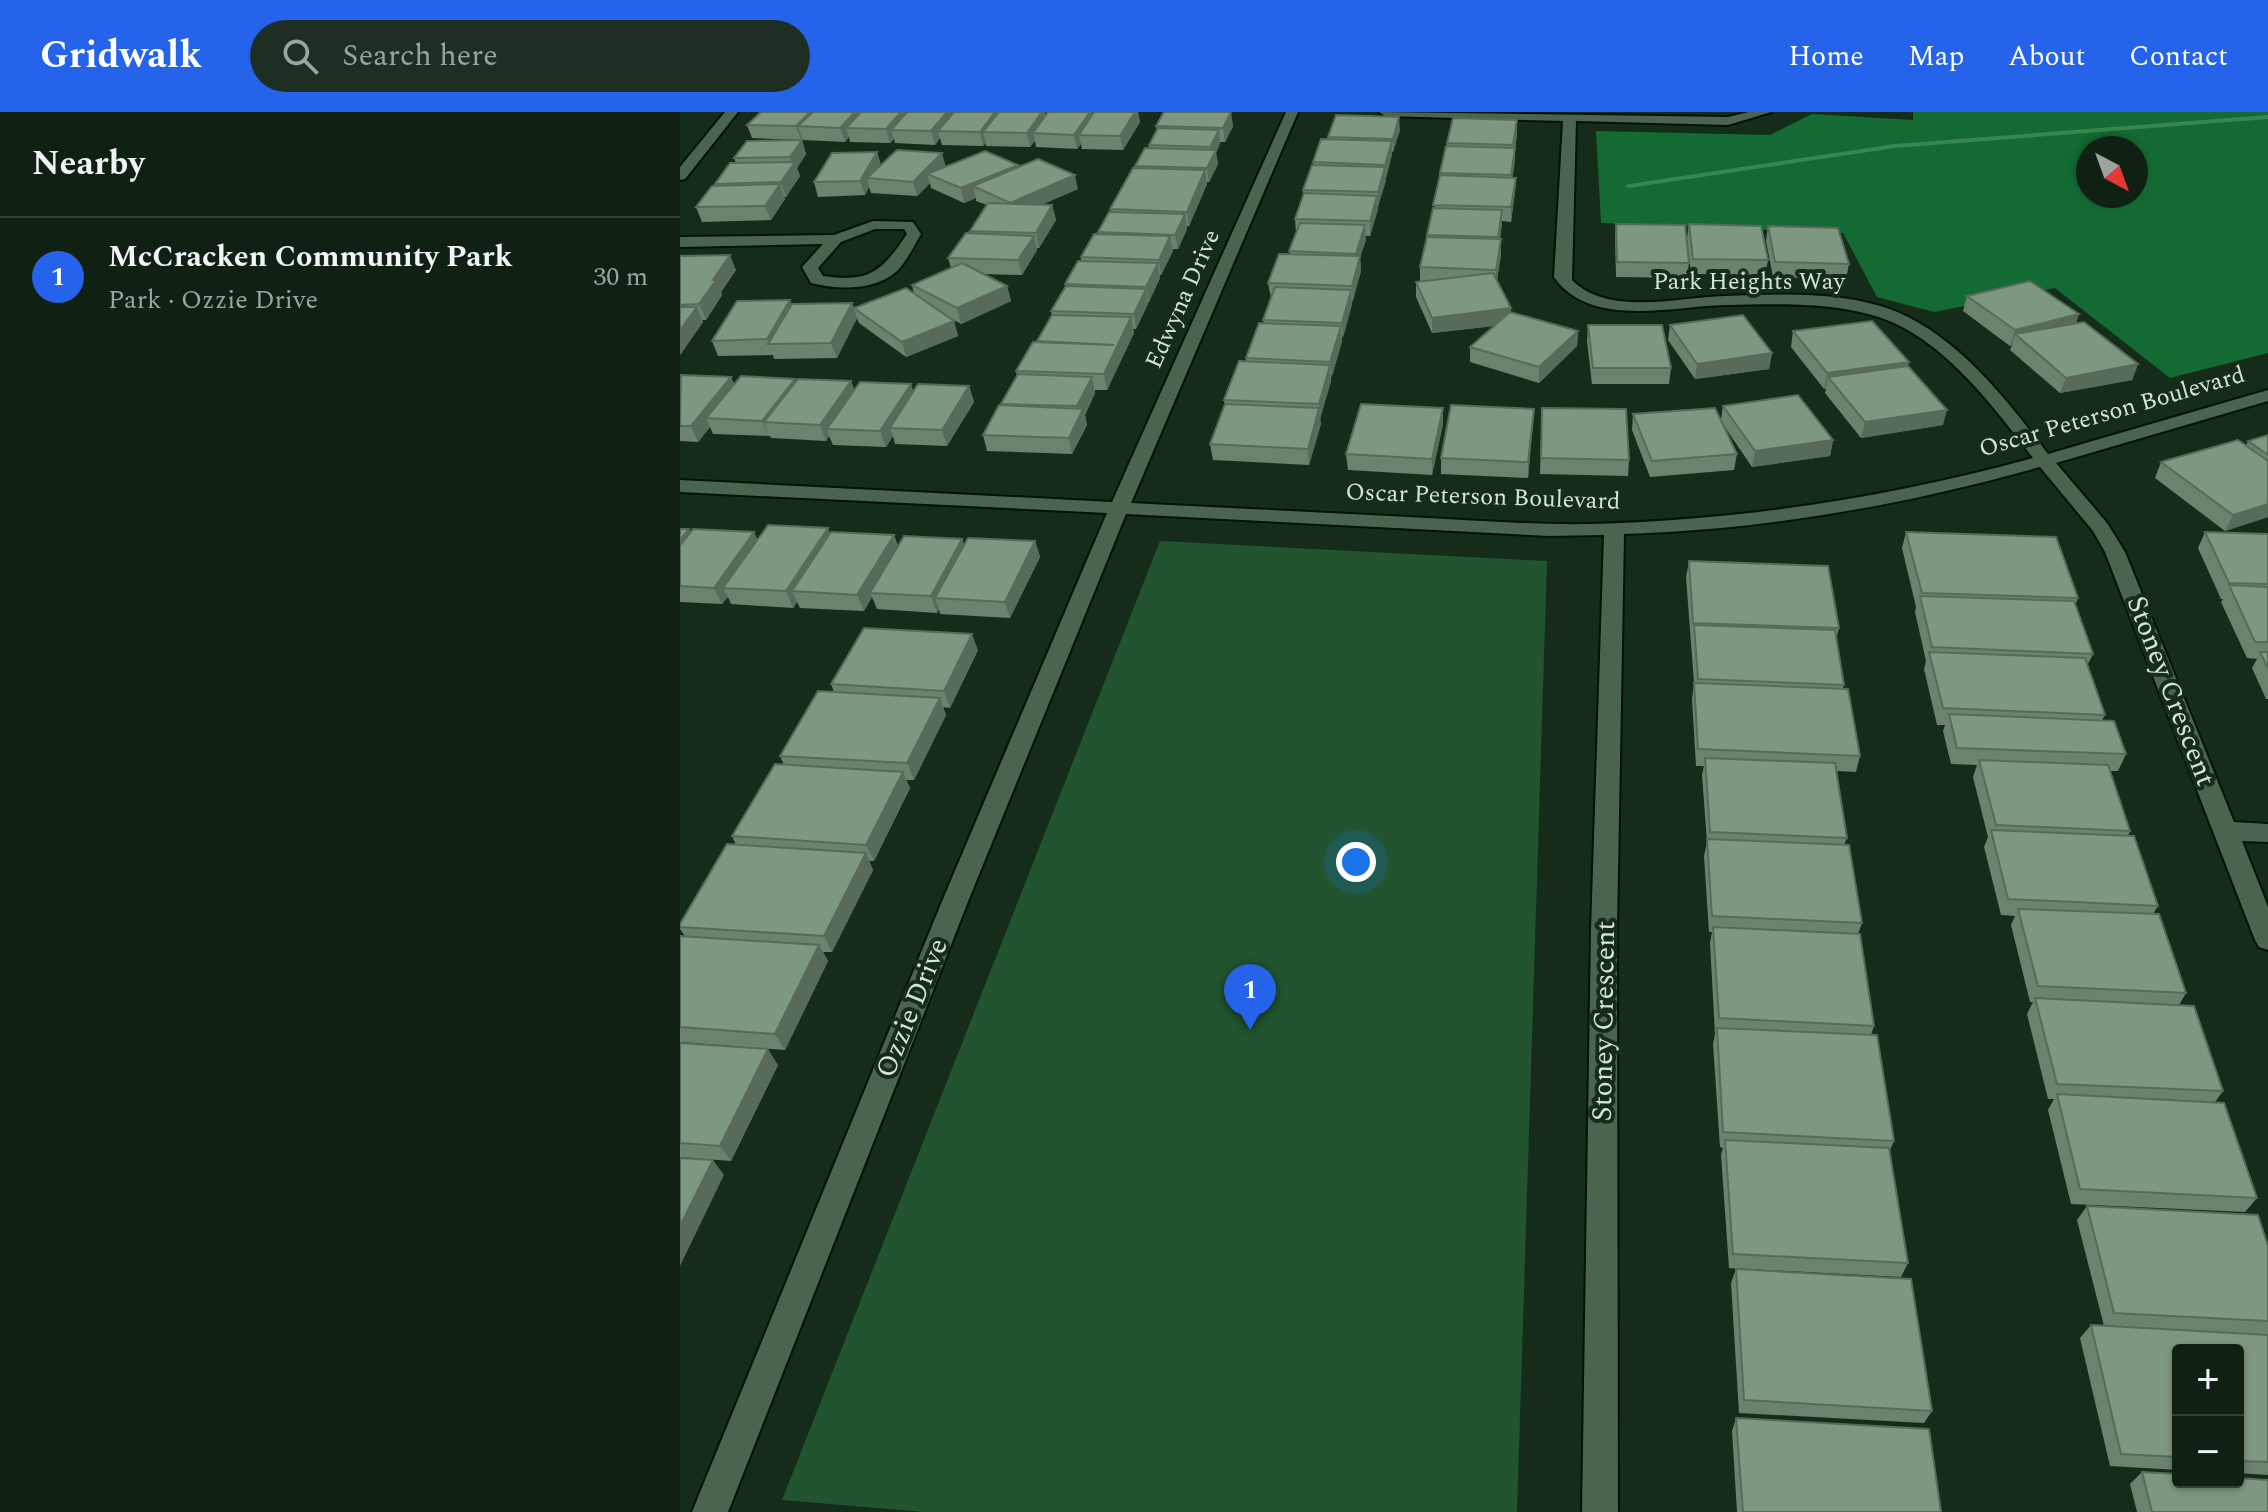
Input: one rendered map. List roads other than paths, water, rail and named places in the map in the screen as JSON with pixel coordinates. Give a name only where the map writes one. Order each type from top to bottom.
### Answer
[{"type":"street","points":[[680,176],[732,112]]},
{"type":"street","name":"Edwyna Drive","points":[[1120,506],[1292,112]]},
{"type":"street","points":[[1385,112],[1728,121],[1765,112]]},
{"type":"street","name":"Park Heights Way","points":[[1570,117],[1562,277],[1566,285],[1576,292],[1616,305],[1738,301],[1817,303],[1867,309],[1902,319],[1926,334],[1946,352],[2009,417],[2044,459]]},
{"type":"street","points":[[680,242],[836,239],[873,225],[893,223],[908,225],[914,234],[891,269],[864,281],[835,284],[817,280],[810,267],[836,239]]},
{"type":"street","name":"Oscar Peterson Boulevard","points":[[680,486],[1549,530],[1614,529],[1767,518],[1870,502],[2044,459],[2268,395]]},
{"type":"street","name":"Stoney Crescent","points":[[2044,459],[2100,527],[2118,560],[2268,940]]},
{"type":"street","name":"Ozzie Drive","points":[[710,1512],[956,899],[1120,506]]},
{"type":"street","name":"Stoney Crescent","points":[[1600,1512],[1604,929],[1614,529]]},
{"type":"street","points":[[2225,831],[2268,833]]},
{"type":"waterway","points":[[1629,186],[1895,146],[2268,117]]},
{"type":"place","name":"McCracken Community Park","points":[[1250,1030]]}]
